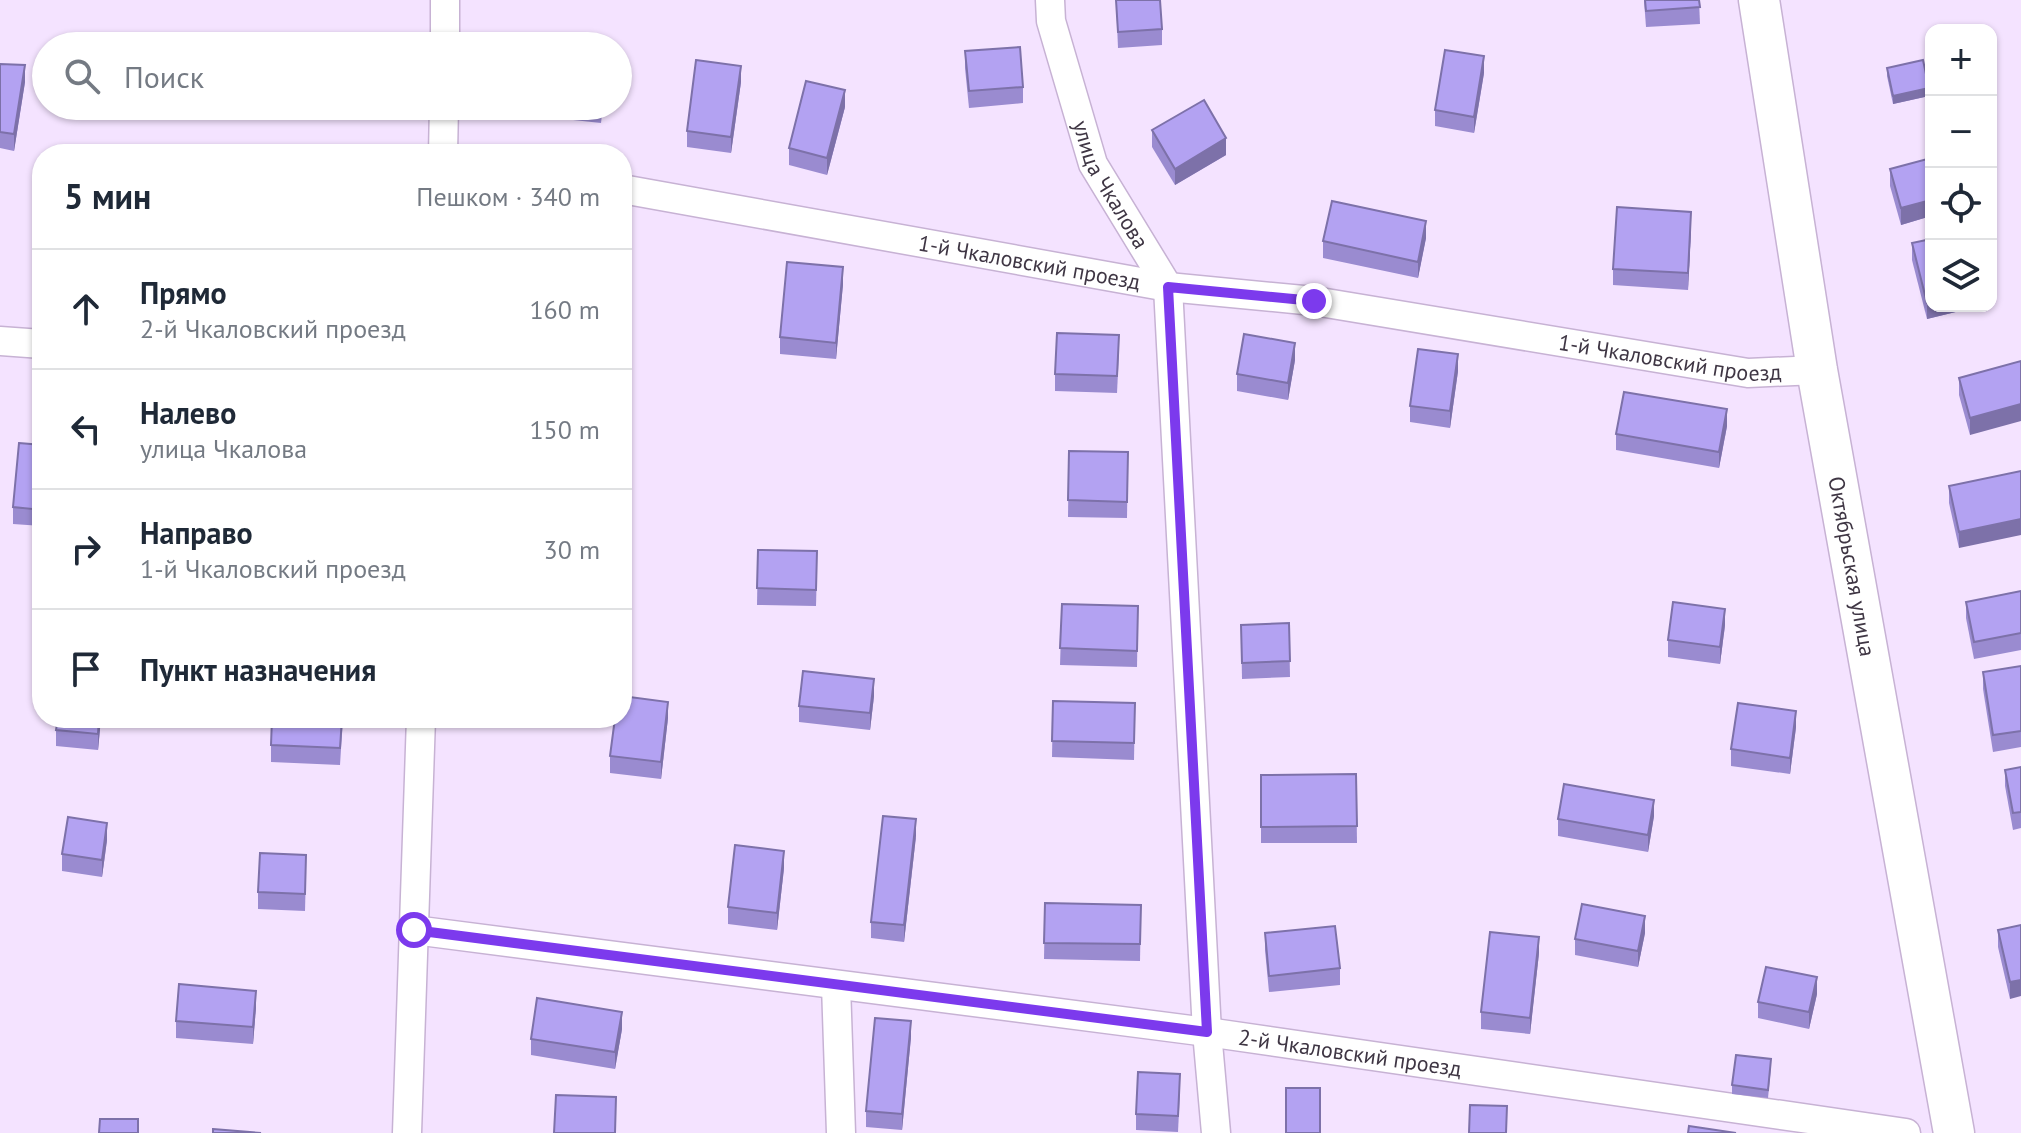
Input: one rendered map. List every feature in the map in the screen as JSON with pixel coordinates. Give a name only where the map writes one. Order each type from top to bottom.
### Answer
[{"type":"street","points":[[445,0],[445,32]]},
{"type":"street","name":"улица Чкалова","points":[[1050,0],[1051,21],[1093,164],[1168,287],[1207,1032],[1216,1133]]},
{"type":"street","name":"Октябрьская улица","points":[[1759,0],[1817,370],[1954,1133]]},
{"type":"street","points":[[443,144],[444,120]]},
{"type":"street","name":"1-й Чкаловский проезд","points":[[632,191],[1168,287],[1314,301],[1748,373],[1817,370]]},
{"type":"street","points":[[0,341],[32,343]]},
{"type":"street","points":[[407,1133],[421,728]]},
{"type":"street","name":"2-й Чкаловский проезд","points":[[414,930],[1207,1032],[1906,1133]]},
{"type":"street","points":[[836,985],[841,1133]]},
{"type":"building","points":[[1116,0],[1160,0],[1162,29],[1118,32]]},
{"type":"building","points":[[1645,0],[1699,0],[1700,7],[1646,11]]},
{"type":"building","points":[[1020,47],[1023,87],[969,91],[965,51]]},
{"type":"building","points":[[1445,50],[1484,56],[1474,117],[1435,110]]},
{"type":"building","points":[[696,60],[741,66],[731,137],[687,131]]},
{"type":"building","points":[[1923,60],[1925,89],[1893,96],[1887,68]]},
{"type":"building","points":[[0,64],[25,65],[14,134],[0,132]]},
{"type":"building","points":[[806,81],[845,90],[827,158],[789,148]]},
{"type":"building","points":[[1204,100],[1226,138],[1175,169],[1152,130]]},
{"type":"building","points":[[1925,160],[1925,202],[1901,208],[1890,169]]},
{"type":"building","points":[[1332,201],[1426,221],[1418,262],[1323,241]]},
{"type":"building","points":[[1617,207],[1691,212],[1688,273],[1613,269]]},
{"type":"building","points":[[1925,240],[1925,295],[1912,243]]},
{"type":"building","points":[[787,262],[843,267],[836,343],[780,337]]},
{"type":"building","points":[[1057,333],[1119,335],[1117,376],[1055,374]]},
{"type":"building","points":[[1244,334],[1295,343],[1288,383],[1237,374]]},
{"type":"building","points":[[1418,349],[1458,354],[1450,411],[1410,406]]},
{"type":"building","points":[[2021,361],[2021,404],[1970,418],[1959,378]]},
{"type":"building","points":[[1624,392],[1727,409],[1719,452],[1616,434]]},
{"type":"building","points":[[19,443],[32,444],[32,509],[13,507]]},
{"type":"building","points":[[1069,451],[1128,452],[1127,502],[1068,500]]},
{"type":"building","points":[[2021,471],[2021,519],[1959,532],[1949,486]]},
{"type":"building","points":[[758,550],[817,551],[816,590],[757,588]]},
{"type":"building","points":[[2021,591],[2021,633],[1974,642],[1966,602]]},
{"type":"building","points":[[1673,602],[1725,609],[1720,647],[1668,640]]},
{"type":"building","points":[[1062,604],[1138,606],[1137,651],[1060,648]]},
{"type":"building","points":[[1289,623],[1290,661],[1242,663],[1241,625]]},
{"type":"building","points":[[2021,666],[2021,731],[1993,735],[1983,672]]},
{"type":"building","points":[[803,671],[874,679],[870,713],[799,706]]},
{"type":"building","points":[[632,697],[668,702],[661,762],[610,756],[614,728],[632,728]]},
{"type":"building","points":[[1053,701],[1135,703],[1134,743],[1052,741]]},
{"type":"building","points":[[1738,703],[1796,711],[1790,758],[1731,749]]},
{"type":"building","points":[[56,728],[98,728],[98,734]]},
{"type":"building","points":[[272,728],[341,728],[340,748],[271,745]]},
{"type":"building","points":[[2021,767],[2021,812],[2013,813],[2005,770]]},
{"type":"building","points":[[1356,774],[1357,826],[1261,827],[1261,775]]},
{"type":"building","points":[[1564,784],[1654,800],[1648,835],[1558,819]]},
{"type":"building","points":[[883,816],[916,819],[904,925],[871,922]]},
{"type":"building","points":[[68,817],[107,823],[102,860],[62,854]]},
{"type":"building","points":[[735,845],[784,851],[777,913],[728,907]]},
{"type":"building","points":[[260,853],[306,855],[305,894],[258,892]]},
{"type":"building","points":[[1045,903],[1141,905],[1140,944],[1044,943]]},
{"type":"building","points":[[1582,904],[1645,916],[1638,951],[1575,939]]},
{"type":"building","points":[[2021,925],[2021,980],[2010,982],[1998,930]]},
{"type":"building","points":[[1335,926],[1340,968],[1269,976],[1265,933]]},
{"type":"building","points":[[1490,932],[1539,937],[1530,1018],[1481,1012]]},
{"type":"building","points":[[1766,967],[1817,977],[1809,1012],[1758,1002]]},
{"type":"building","points":[[179,984],[256,991],[253,1027],[176,1021]]},
{"type":"building","points":[[537,998],[622,1012],[615,1052],[531,1039]]},
{"type":"building","points":[[875,1018],[911,1021],[902,1114],[866,1111]]},
{"type":"building","points":[[1736,1055],[1771,1059],[1768,1090],[1732,1085]]},
{"type":"building","points":[[1138,1072],[1180,1074],[1178,1116],[1136,1114]]},
{"type":"building","points":[[1286,1088],[1320,1088],[1320,1133],[1286,1133]]},
{"type":"building","points":[[556,1095],[616,1097],[615,1133],[554,1133]]},
{"type":"building","points":[[1470,1105],[1507,1106],[1506,1133],[1469,1133]]},
{"type":"building","points":[[100,1119],[138,1119],[138,1133],[99,1133]]},
{"type":"building","points":[[1689,1126],[1736,1133],[1688,1133]]},
{"type":"building","points":[[213,1129],[261,1133],[213,1133]]},
{"type":"route","points":[[414,930],[1207,1032],[1168,287],[1314,301]]}]
